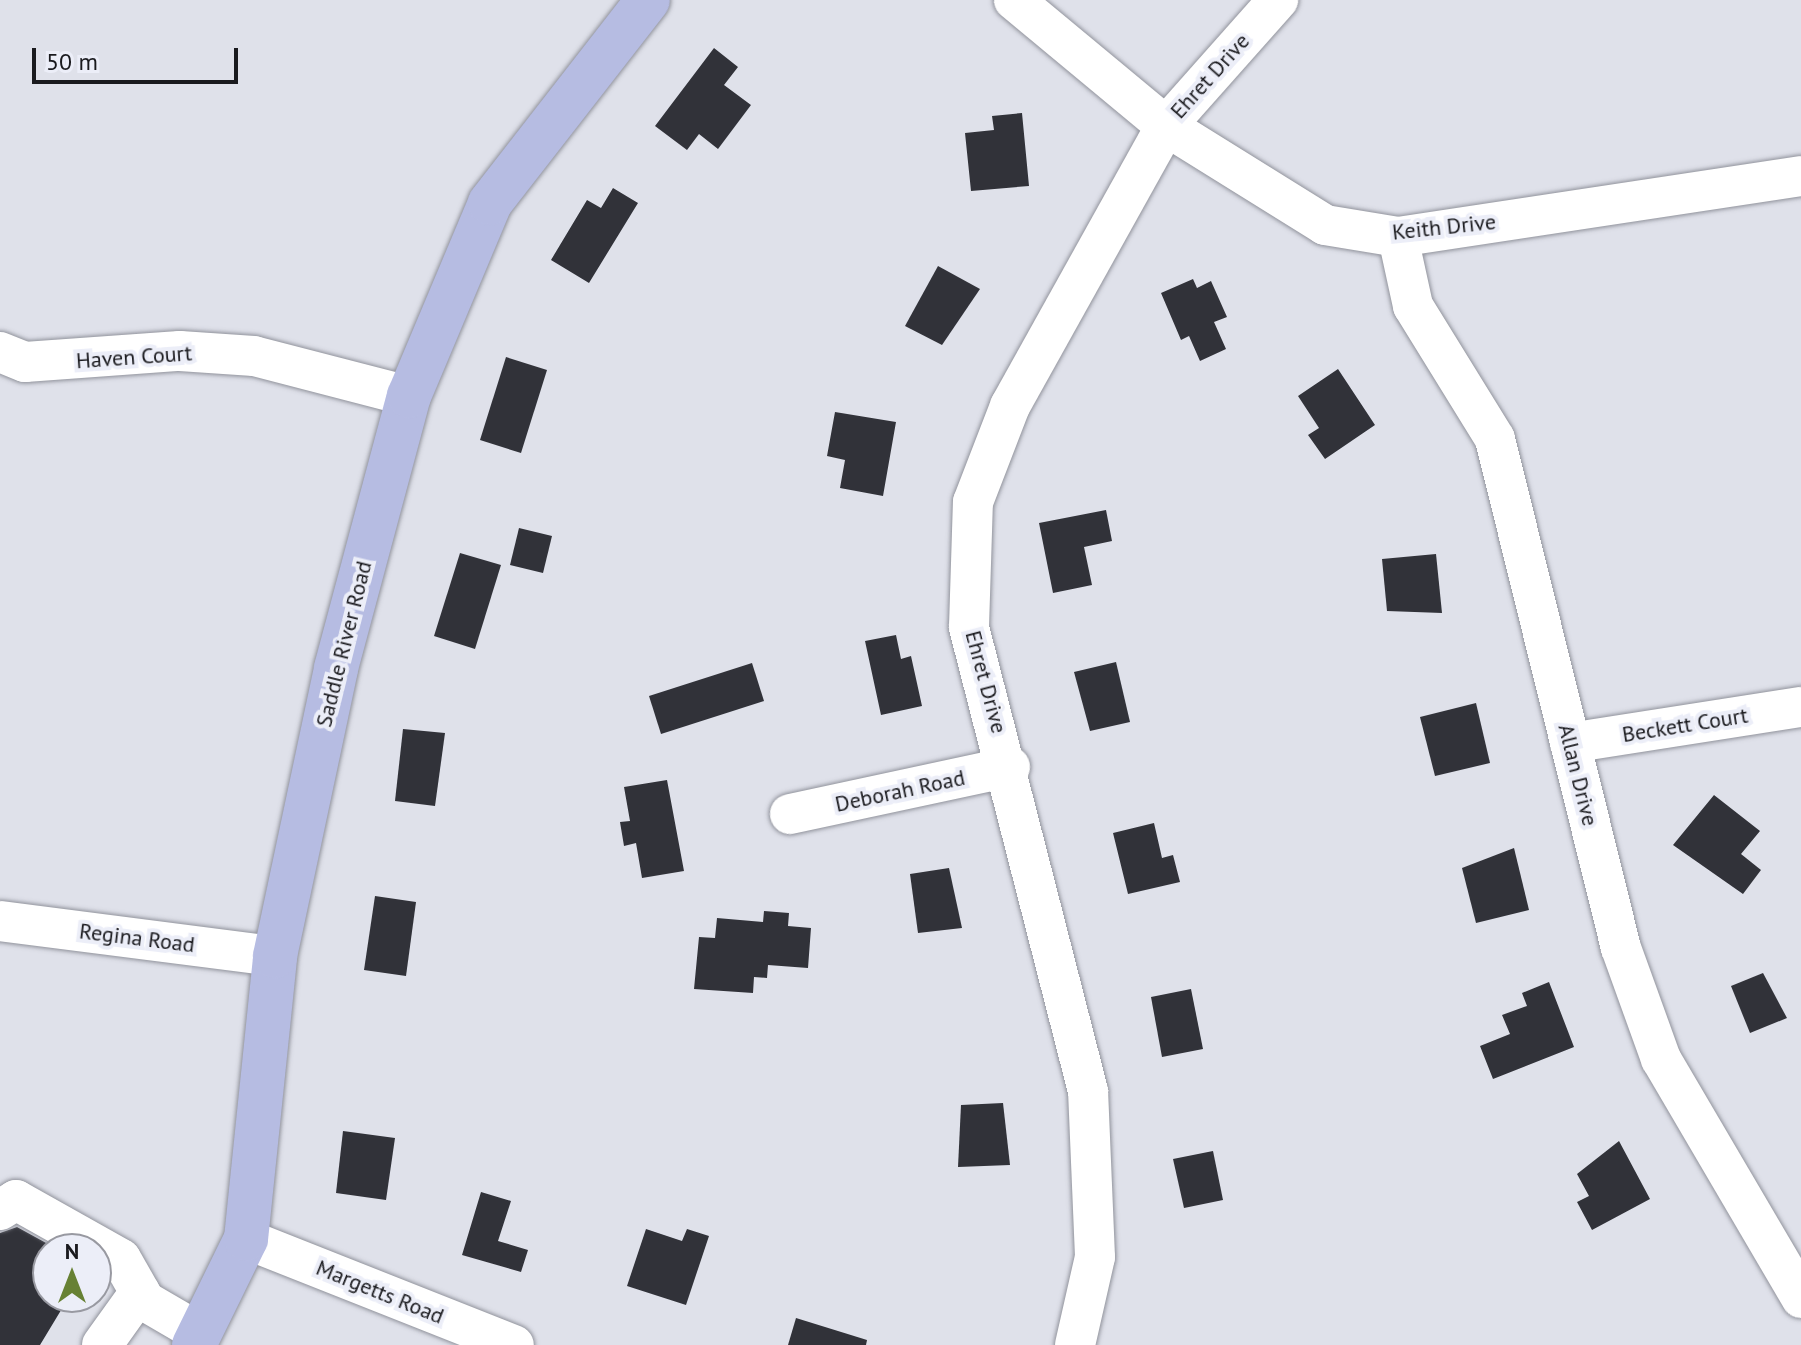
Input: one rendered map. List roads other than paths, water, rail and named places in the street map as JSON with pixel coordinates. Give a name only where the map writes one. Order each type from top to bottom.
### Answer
[{"type":"main road","name":"Saddle River Road","points":[[197,1339],[246,1239],[275,956],[336,668],[409,396],[490,203],[648,0]]},
{"type":"street","name":"Keith Drive","points":[[1014,0],[1166,126],[1325,225],[1398,237],[1801,176]]},
{"type":"street","name":"Ehret Drive","points":[[1075,1345],[1095,1257],[1088,1091],[1010,767],[969,627],[973,502],[1010,406],[1166,126],[1278,0]]},
{"type":"street","name":"Allan Drive","points":[[1398,237],[1413,306],[1495,439],[1621,948],[1661,1059],[1801,1298]]},
{"type":"street","name":"Haven Court","points":[[0,352],[25,362],[180,351],[254,356],[409,396]]},
{"type":"street","name":"Beckett Court","points":[[1570,743],[1801,707]]},
{"type":"street","name":"Deborah Road","points":[[790,814],[1010,767]]},
{"type":"street","name":"Regina Road","points":[[0,921],[275,956]]},
{"type":"street","points":[[0,1210],[16,1200],[121,1259],[140,1292],[197,1339]]},
{"type":"street","name":"Margetts Road","points":[[246,1239],[514,1345]]},
{"type":"street","points":[[102,1345],[140,1292]]}]
